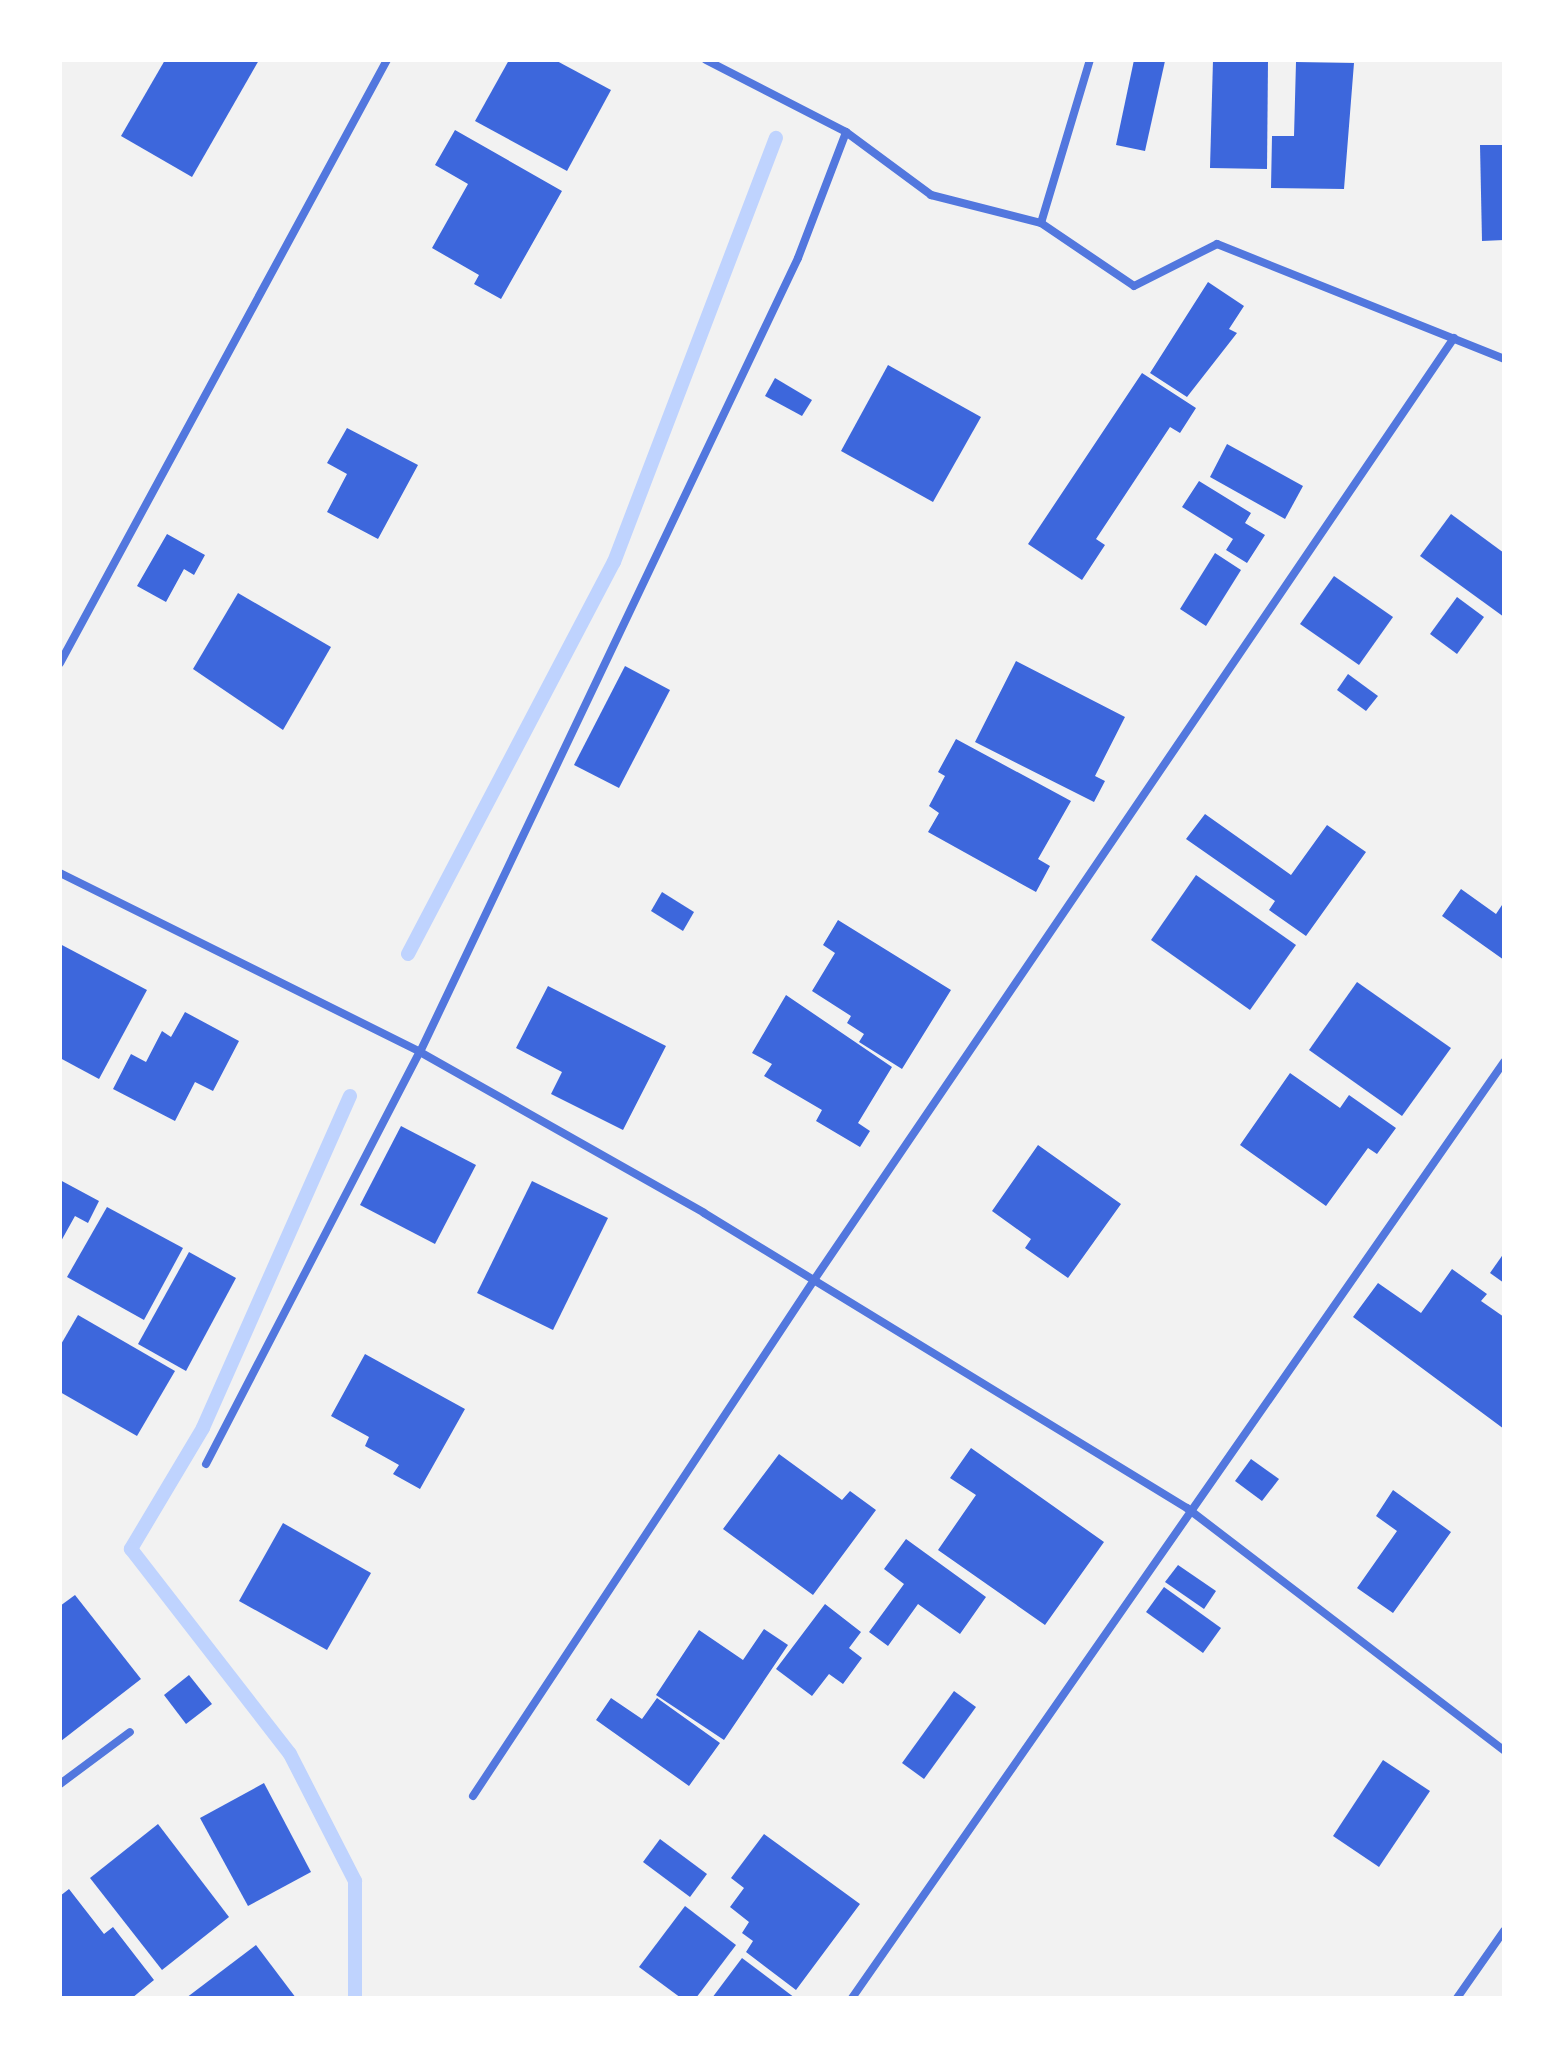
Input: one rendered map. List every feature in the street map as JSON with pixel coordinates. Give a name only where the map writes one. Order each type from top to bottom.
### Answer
[{"type":"street","points":[[60,663],[387,60]]},
{"type":"street","points":[[706,60],[846,132],[931,195],[1041,223],[1134,286],[1217,244],[1504,359]]},
{"type":"street","points":[[1041,223],[1090,60]]},
{"type":"street","points":[[206,1464],[420,1052],[798,258],[846,132]]},
{"type":"street","points":[[473,1796],[814,1280],[1454,338]]},
{"type":"street","points":[[60,873],[420,1052],[814,1280],[1187,1508],[1504,1750]]},
{"type":"street","points":[[852,1998],[1187,1508],[1504,1062]]},
{"type":"street","points":[[60,1784],[130,1732]]},
{"type":"street","points":[[1457,1998],[1504,1931]]},
{"type":"building","points":[[165,60],[259,60],[192,177],[121,136]]},
{"type":"building","points":[[509,60],[555,60],[611,90],[567,171],[475,121]]},
{"type":"building","points":[[1134,60],[1165,61],[1145,151],[1116,145]]},
{"type":"building","points":[[1213,60],[1268,60],[1267,169],[1210,168]]},
{"type":"building","points":[[1296,62],[1354,63],[1344,189],[1271,188],[1272,136],[1294,136]]},
{"type":"building","points":[[455,130],[562,191],[501,299],[474,284],[479,275],[432,248],[468,184],[435,165]]},
{"type":"building","points":[[1480,145],[1504,145],[1504,240],[1482,241]]},
{"type":"building","points":[[1208,282],[1244,306],[1229,329],[1237,333],[1187,397],[1150,373]]},
{"type":"building","points":[[888,365],[981,417],[933,502],[841,451]]},
{"type":"building","points":[[1142,373],[1196,408],[1180,433],[1170,427],[1096,539],[1105,545],[1082,580],[1028,544]]},
{"type":"building","points":[[775,378],[812,400],[802,416],[765,396]]},
{"type":"building","points":[[347,428],[418,465],[378,539],[327,512],[347,474],[327,463]]},
{"type":"building","points":[[1227,444],[1303,486],[1285,519],[1210,477]]},
{"type":"building","points":[[1199,481],[1251,513],[1245,523],[1265,535],[1247,563],[1226,550],[1233,539],[1182,507]]},
{"type":"building","points":[[1451,514],[1504,553],[1504,617],[1420,556]]},
{"type":"building","points":[[167,534],[205,555],[194,575],[184,569],[166,602],[137,586]]},
{"type":"building","points":[[1215,553],[1241,570],[1206,626],[1180,609]]},
{"type":"building","points":[[1334,576],[1393,617],[1359,665],[1300,624]]},
{"type":"building","points":[[238,593],[331,647],[283,730],[193,669]]},
{"type":"building","points":[[1457,597],[1484,617],[1457,654],[1430,634]]},
{"type":"building","points":[[1016,661],[1125,717],[1095,776],[1105,781],[1094,802],[975,742]]},
{"type":"building","points":[[625,666],[670,690],[619,788],[574,765]]},
{"type":"building","points":[[1348,674],[1378,696],[1366,711],[1337,690]]},
{"type":"building","points":[[956,739],[1071,801],[1038,859],[1050,866],[1036,892],[928,832],[939,813],[929,806],[945,776],[938,772]]},
{"type":"building","points":[[1205,814],[1291,875],[1327,825],[1366,852],[1306,936],[1269,910],[1275,901],[1186,839]]},
{"type":"building","points":[[1196,875],[1296,945],[1250,1010],[1151,940]]},
{"type":"building","points":[[1461,889],[1496,914],[1504,902],[1504,960],[1442,916]]},
{"type":"building","points":[[662,892],[694,912],[683,931],[651,911]]},
{"type":"building","points":[[838,920],[951,990],[902,1069],[859,1042],[864,1034],[847,1023],[851,1016],[812,991],[835,953],[823,945]]},
{"type":"building","points":[[60,944],[147,990],[99,1079],[60,1058]]},
{"type":"building","points":[[1357,982],[1451,1048],[1402,1116],[1309,1050]]},
{"type":"building","points":[[548,986],[666,1046],[623,1130],[551,1094],[562,1072],[516,1048]]},
{"type":"building","points":[[786,995],[892,1067],[858,1123],[870,1131],[860,1147],[816,1121],[822,1110],[764,1076],[772,1064],[752,1053]]},
{"type":"building","points":[[185,1012],[239,1041],[213,1091],[195,1082],[175,1121],[113,1089],[131,1054],[146,1062],[162,1031],[171,1037]]},
{"type":"building","points":[[1290,1073],[1340,1108],[1349,1095],[1396,1128],[1377,1154],[1368,1148],[1326,1206],[1240,1145]]},
{"type":"building","points":[[401,1126],[476,1165],[435,1244],[360,1205]]},
{"type":"building","points":[[1038,1145],[1121,1204],[1068,1278],[1025,1248],[1031,1239],[992,1211]]},
{"type":"building","points":[[60,1180],[99,1201],[88,1223],[75,1216],[60,1243]]},
{"type":"building","points":[[532,1181],[608,1218],[553,1330],[477,1293]]},
{"type":"building","points":[[107,1207],[183,1248],[144,1320],[67,1277]]},
{"type":"building","points":[[189,1252],[236,1278],[186,1371],[138,1344]]},
{"type":"building","points":[[1504,1253],[1504,1283],[1490,1273]]},
{"type":"building","points":[[1452,1269],[1487,1294],[1481,1301],[1504,1317],[1504,1429],[1353,1317],[1378,1283],[1421,1313]]},
{"type":"building","points":[[78,1315],[175,1371],[137,1436],[60,1392],[60,1346]]},
{"type":"building","points":[[365,1354],[465,1409],[420,1489],[393,1474],[399,1465],[365,1446],[369,1437],[331,1416]]},
{"type":"building","points":[[971,1448],[1104,1542],[1045,1625],[938,1550],[976,1495],[950,1478]]},
{"type":"building","points":[[779,1454],[842,1500],[850,1491],[876,1510],[813,1595],[723,1529]]},
{"type":"building","points":[[1251,1459],[1279,1479],[1262,1501],[1235,1481]]},
{"type":"building","points":[[1393,1490],[1451,1532],[1393,1613],[1357,1588],[1397,1531],[1376,1516]]},
{"type":"building","points":[[283,1523],[371,1573],[327,1650],[239,1601]]},
{"type":"building","points":[[906,1539],[986,1597],[960,1634],[918,1604],[888,1646],[869,1632],[904,1584],[884,1569]]},
{"type":"building","points":[[1178,1565],[1216,1591],[1204,1609],[1165,1582]]},
{"type":"building","points":[[1164,1587],[1221,1628],[1203,1653],[1146,1612]]},
{"type":"building","points":[[75,1595],[141,1679],[61,1741],[60,1606]]},
{"type":"building","points":[[825,1604],[861,1632],[849,1648],[862,1658],[843,1684],[829,1674],[812,1696],[776,1669]]},
{"type":"building","points":[[764,1629],[788,1645],[724,1740],[656,1695],[699,1630],[743,1660]]},
{"type":"building","points":[[189,1675],[212,1704],[186,1724],[164,1695]]},
{"type":"building","points":[[954,1691],[976,1707],[924,1779],[902,1763]]},
{"type":"building","points":[[611,1698],[642,1719],[657,1698],[720,1743],[689,1786],[596,1720]]},
{"type":"building","points":[[1383,1760],[1430,1791],[1379,1867],[1333,1836]]},
{"type":"building","points":[[264,1783],[311,1872],[248,1906],[200,1818]]},
{"type":"building","points":[[158,1824],[229,1917],[162,1970],[90,1878]]},
{"type":"building","points":[[764,1834],[860,1904],[796,1990],[746,1952],[753,1941],[742,1933],[749,1922],[730,1907],[744,1888],[731,1878]]},
{"type":"building","points":[[660,1839],[707,1874],[690,1897],[643,1862]]},
{"type":"building","points":[[69,1889],[104,1934],[113,1927],[154,1980],[132,1998],[60,1998],[60,1896]]},
{"type":"building","points":[[685,1906],[736,1945],[696,1998],[681,1998],[639,1967]]},
{"type":"building","points":[[256,1945],[296,1998],[186,1998]]},
{"type":"building","points":[[742,1958],[795,1998],[712,1998]]},
{"type":"waterway","points":[[408,954],[614,562],[776,138]]},
{"type":"waterway","points":[[350,1096],[203,1428],[131,1549],[290,1754],[355,1881],[355,1998]]}]
